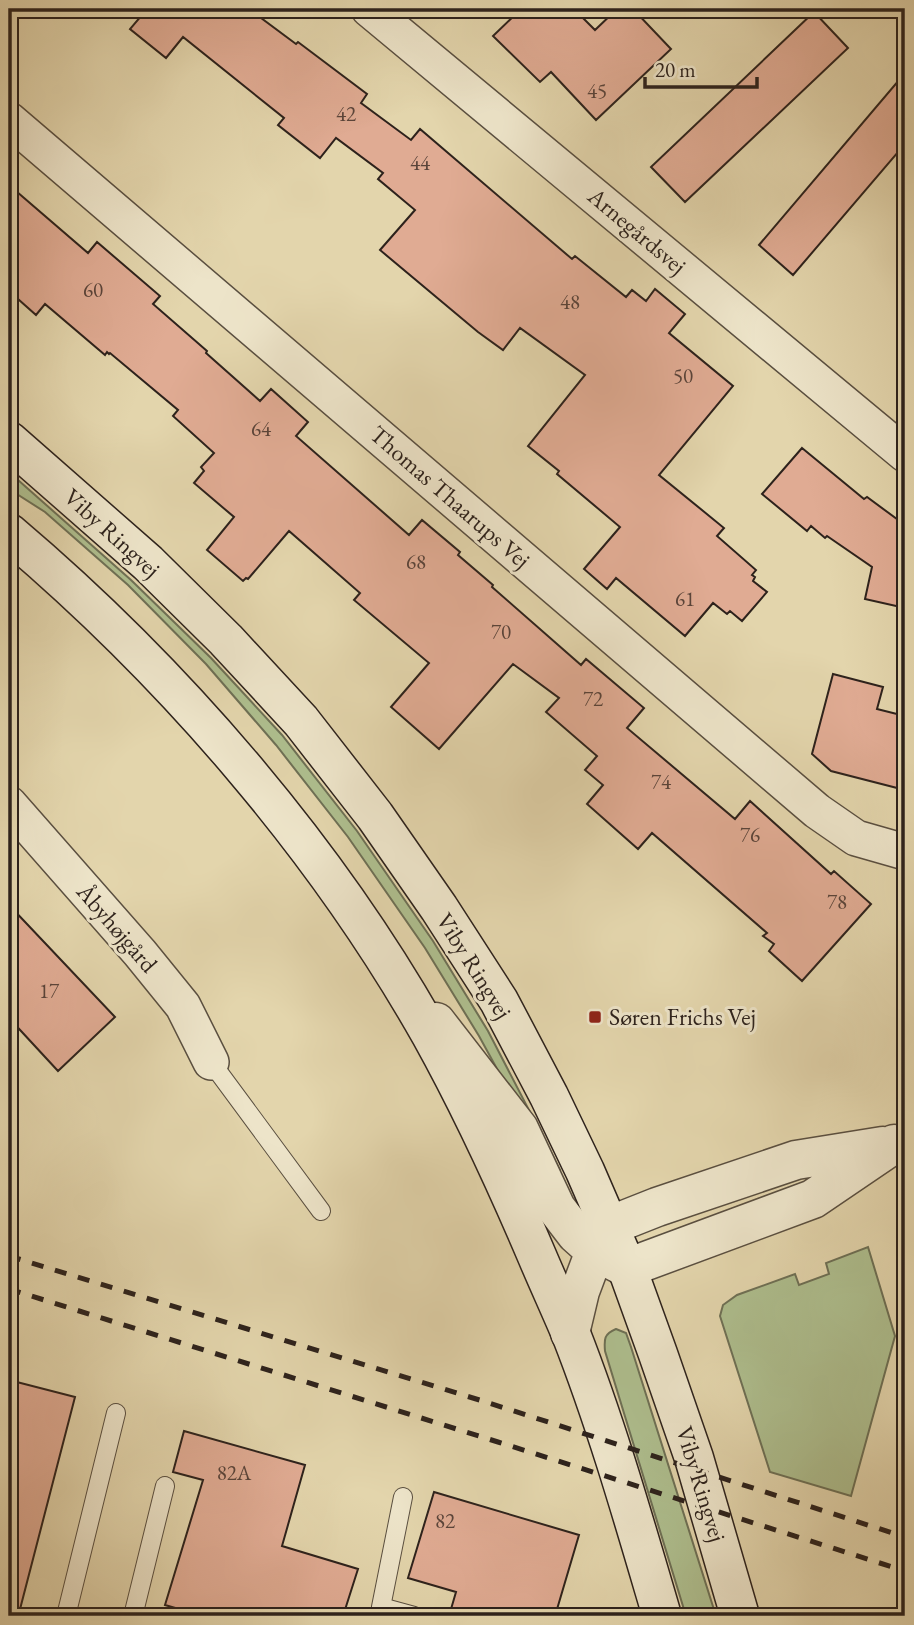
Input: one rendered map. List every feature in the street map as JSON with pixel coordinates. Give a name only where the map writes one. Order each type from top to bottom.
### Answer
[{"type":"main road","name":"Viby Ringvej","points":[[9,441],[148,562],[226,640],[301,721],[375,816],[499,1001],[586,1171],[610,1248],[659,1354],[694,1458],[740,1616]]},
{"type":"main road","points":[[9,533],[175,691],[244,769],[311,852],[373,942],[430,1034],[478,1124],[570,1333],[600,1413],[662,1616]]},
{"type":"main road","points":[[373,942],[519,1129],[556,1208],[576,1234],[610,1248],[813,1199],[900,1142]]},
{"type":"main road","points":[[570,1333],[580,1291],[610,1248]]},
{"type":"street","name":"Arnegårdsvej","points":[[369,9],[905,454]]},
{"type":"street","name":"Thomas Thaarups Vej","points":[[9,120],[817,811],[856,838],[905,852]]},
{"type":"street","name":"Åbyhøjgård","points":[[9,804],[183,1006],[211,1062]]},
{"type":"lane","points":[[211,1062],[321,1211]]},
{"type":"lane","points":[[66,1616],[116,1413]]},
{"type":"lane","points":[[133,1616],[165,1486]]},
{"type":"lane","points":[[403,1497],[381,1607],[414,1616]]},
{"type":"green space","points":[[9,472],[131,580],[211,658],[282,735],[357,831],[433,941],[488,1031],[560,1170],[550,1174],[525,1120],[479,1036],[425,948],[348,837],[276,745],[206,664],[128,585],[45,512],[9,489]]},
{"type":"green space","points":[[868,1247],[895,1336],[851,1496],[770,1472],[720,1316],[723,1305],[737,1295],[795,1274],[799,1285],[829,1274],[826,1263]]},
{"type":"green space","points":[[616,1329],[626,1333],[631,1347],[716,1616],[686,1616],[605,1351],[606,1337]]},
{"type":"building","points":[[147,9],[249,9],[367,94],[361,103],[411,140],[420,129],[572,259],[575,256],[626,297],[632,290],[646,301],[655,289],[685,314],[669,333],[733,386],[659,475],[724,528],[717,536],[756,570],[752,575],[755,577],[753,581],[767,592],[742,621],[730,611],[727,614],[713,603],[685,636],[616,578],[607,589],[584,569],[620,527],[528,446],[585,375],[520,328],[503,350],[478,332],[380,250],[415,210],[378,179],[383,173],[336,138],[320,158],[278,125],[284,118],[183,37],[166,58],[130,29]]},
{"type":"building","points":[[521,9],[574,9],[595,30],[617,9],[633,9],[671,49],[596,120],[551,72],[540,82],[493,36]]},
{"type":"building","points":[[814,12],[848,48],[685,202],[651,167]]},
{"type":"building","points":[[905,73],[905,144],[793,275],[759,245]]},
{"type":"building","points":[[9,185],[88,253],[97,242],[160,296],[153,304],[260,401],[271,389],[308,422],[296,436],[409,535],[422,520],[460,552],[458,555],[493,585],[492,587],[581,665],[586,659],[644,708],[627,728],[735,819],[750,801],[831,874],[834,871],[871,904],[802,981],[769,951],[774,944],[763,936],[767,933],[652,833],[638,849],[587,804],[603,785],[585,770],[597,756],[546,712],[559,698],[513,664],[439,749],[391,707],[429,663],[354,600],[360,593],[289,531],[248,579],[243,581],[207,550],[234,517],[194,483],[204,471],[201,467],[214,453],[173,416],[178,410],[110,353],[105,355],[45,304],[36,315],[9,291]]},
{"type":"building","points":[[802,448],[864,499],[867,497],[905,525],[905,608],[865,599],[872,567],[827,536],[825,538],[811,526],[807,531],[762,494]]},
{"type":"building","points":[[833,674],[883,687],[877,709],[905,716],[905,773],[901,789],[831,771],[812,754]]},
{"type":"building","points":[[9,905],[115,1017],[58,1071],[9,1018]]},
{"type":"building","points":[[9,1380],[75,1397],[19,1613],[9,1611]]},
{"type":"building","points":[[184,1431],[305,1465],[282,1546],[358,1569],[343,1616],[203,1616],[165,1605],[203,1480],[173,1472]]},
{"type":"building","points":[[434,1492],[579,1535],[555,1616],[449,1616],[456,1592],[408,1578]]},
{"type":"railway","points":[[9,1256],[486,1402],[905,1537]]},
{"type":"railway","points":[[9,1289],[905,1571]]},
{"type":"place","name":"Søren Frichs Vej","points":[[595,1017]]}]
